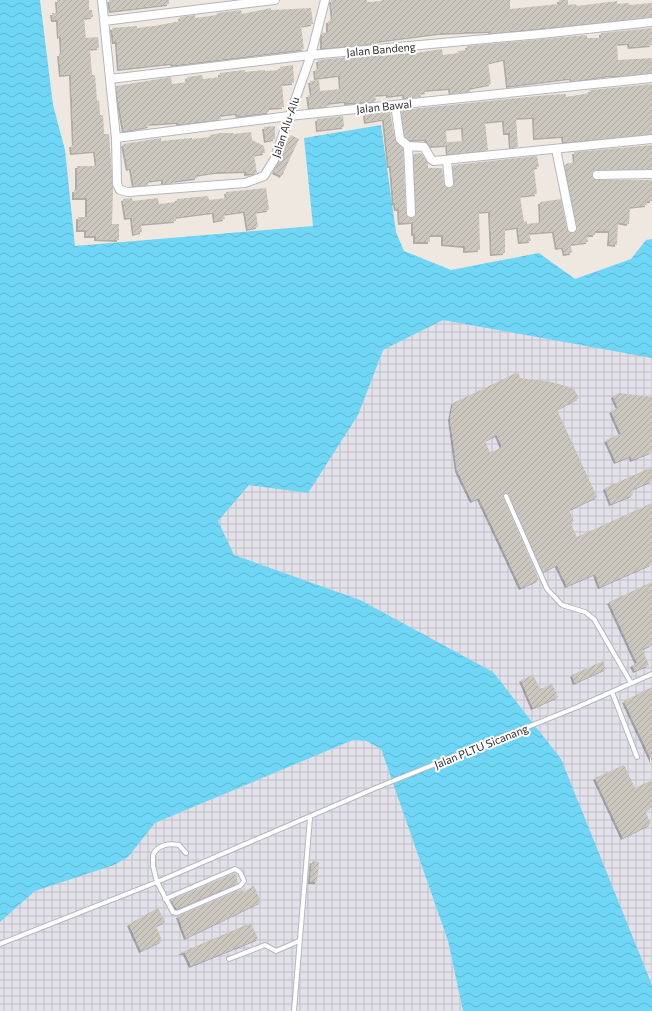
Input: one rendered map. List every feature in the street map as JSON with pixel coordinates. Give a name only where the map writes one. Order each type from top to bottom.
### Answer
[{"type":"street","points":[[102,0],[116,138]]},
{"type":"street","points":[[104,21],[239,2],[275,0]]},
{"type":"street","name":"Jalan Alu-Alu","points":[[116,138],[117,184],[120,190],[128,192],[244,183],[264,176],[274,160],[311,55],[325,0]]},
{"type":"street","name":"Jalan Bandeng","points":[[110,79],[311,55],[541,34],[652,22]]},
{"type":"street","name":"Jalan Bawal","points":[[116,138],[289,116],[652,78]]},
{"type":"street","points":[[395,105],[398,135],[402,142],[408,146],[424,147],[432,160],[446,160],[652,139]]},
{"type":"street","points":[[408,146],[411,213]]},
{"type":"street","points":[[556,149],[572,228]]},
{"type":"street","points":[[446,160],[449,183]]},
{"type":"street","points":[[597,175],[652,174]]},
{"type":"lane","points":[[506,496],[547,589],[562,604],[585,612],[594,619],[631,683]]},
{"type":"lane","name":"Jalan PLTU Sicanang","points":[[0,944],[158,882],[310,818],[378,787],[575,708],[652,674]]},
{"type":"lane","points":[[612,692],[637,757]]},
{"type":"lane","points":[[294,1011],[310,818]]},
{"type":"lane","points":[[165,899],[235,869],[240,872],[244,881],[240,886],[177,913],[173,912],[165,899],[158,882],[153,866],[154,853],[163,845],[170,844],[179,845],[186,853]]},
{"type":"lane","points":[[230,959],[265,945],[276,951],[300,941]]},
{"type":"shaded area","points":[[465,303],[652,325],[652,1011],[220,571],[194,509],[373,338]]},
{"type":"shaded area","points":[[353,740],[366,741],[381,749],[448,941],[463,1011],[0,1011],[0,922],[35,891],[49,886],[147,832],[155,823]]},
{"type":"water","points":[[0,0],[40,0],[53,105],[65,150],[75,246],[313,226],[304,138],[381,125],[396,232],[404,251],[451,270],[539,253],[575,279],[631,259],[646,240],[652,239],[652,358],[443,320],[383,350],[358,415],[308,493],[249,485],[218,521],[234,555],[360,600],[493,672],[561,759],[652,985],[652,1011],[463,1011],[448,941],[381,749],[366,741],[353,740],[155,823],[128,857],[114,865],[35,891],[0,922]]},
{"type":"building","points":[[57,0],[89,0],[89,10],[92,10],[93,17],[84,18],[86,38],[98,37],[99,48],[90,49],[92,75],[95,75],[97,101],[99,100],[100,115],[103,115],[104,134],[109,134],[113,188],[112,224],[119,224],[119,240],[96,239],[96,236],[86,236],[86,230],[78,230],[78,217],[87,217],[87,198],[74,198],[74,190],[77,190],[77,166],[97,166],[95,151],[72,153],[71,145],[74,145],[71,74],[61,75],[59,54],[62,54],[61,36],[59,37],[58,20],[53,20],[52,13],[58,13]]},
{"type":"building","points":[[109,0],[169,0],[169,4],[111,11]]},
{"type":"building","points":[[331,0],[367,0],[367,2],[381,0],[510,0],[510,9],[559,4],[559,0],[568,0],[568,5],[576,4],[577,6],[617,1],[617,4],[629,3],[629,5],[652,3],[652,17],[490,33],[490,31],[440,33],[378,41],[378,43],[322,48],[322,33],[328,32],[328,21],[333,20]]},
{"type":"building","points":[[271,8],[271,10],[311,8],[313,24],[301,26],[304,49],[173,65],[172,63],[119,69],[117,42],[114,42],[112,28],[154,26],[181,21],[180,17],[195,15],[195,18],[241,10],[242,14]]},
{"type":"building","points":[[652,28],[652,45],[630,47],[629,43],[617,44],[618,60],[652,58],[652,73],[621,76],[611,75],[572,81],[571,78],[508,86],[505,59],[488,63],[491,84],[470,88],[470,92],[451,94],[450,88],[426,90],[427,92],[420,93],[421,97],[405,98],[404,94],[388,96],[388,94],[375,95],[376,101],[346,103],[346,101],[329,103],[329,106],[310,108],[308,95],[312,95],[310,81],[319,80],[320,91],[341,89],[340,75],[316,78],[315,69],[319,69],[318,60],[379,54],[382,56],[409,54],[442,49],[443,55],[468,50],[467,46],[587,35],[587,38],[601,38],[601,33]]},
{"type":"building","points":[[293,65],[294,83],[282,84],[284,107],[269,108],[269,112],[238,116],[237,113],[221,115],[221,119],[178,124],[178,122],[149,124],[150,126],[124,131],[116,86],[171,77],[172,84],[188,82],[187,77],[202,75],[203,79],[220,77],[220,73],[245,70],[245,72],[281,70],[280,67]]},
{"type":"building","points":[[652,84],[652,134],[564,142],[563,136],[535,138],[534,117],[516,118],[518,147],[511,148],[510,133],[505,133],[504,120],[485,122],[488,150],[448,154],[447,142],[464,141],[463,127],[446,129],[447,145],[430,146],[426,139],[409,140],[405,136],[401,110],[548,95],[566,94],[566,97],[590,93],[590,90]]},
{"type":"building","points":[[390,111],[395,140],[403,149],[406,213],[409,218],[414,218],[416,213],[414,154],[421,153],[428,163],[428,168],[442,168],[444,184],[449,188],[452,187],[454,183],[453,165],[537,156],[539,167],[534,168],[537,194],[520,196],[524,222],[527,221],[527,224],[541,222],[540,202],[561,199],[567,229],[573,233],[576,232],[577,227],[565,164],[575,162],[574,152],[652,145],[652,169],[597,170],[592,175],[593,178],[597,180],[652,180],[652,201],[647,201],[647,205],[630,207],[629,224],[618,222],[617,245],[609,244],[610,231],[595,231],[595,235],[587,235],[588,242],[572,244],[572,253],[565,254],[563,247],[557,248],[554,231],[529,233],[531,241],[520,242],[518,227],[505,229],[505,253],[492,254],[490,211],[479,212],[480,250],[465,251],[465,246],[443,244],[443,235],[430,235],[430,242],[415,242],[413,222],[400,223],[399,209],[396,209],[394,203],[391,166],[389,166],[384,119],[366,122],[365,114]]},
{"type":"building","points":[[343,116],[344,127],[318,130],[317,119]]},
{"type":"building","points":[[275,126],[275,139],[266,141],[264,127]]},
{"type":"building","points":[[251,132],[252,140],[264,146],[265,153],[254,155],[257,173],[246,174],[246,171],[216,172],[197,175],[197,178],[174,181],[175,183],[163,184],[163,179],[148,181],[148,185],[134,186],[131,168],[128,169],[123,144],[161,138],[161,141],[192,139],[210,137],[210,135],[221,133],[233,134]]},
{"type":"building","points":[[291,135],[299,139],[282,176],[274,172]]},
{"type":"building","points":[[266,188],[269,210],[256,212],[258,227],[248,229],[245,211],[224,214],[225,219],[215,221],[214,212],[176,217],[176,221],[141,224],[142,232],[134,234],[132,217],[126,218],[123,199],[132,198],[133,201],[158,198],[159,204],[177,202],[177,199],[208,196],[209,200],[227,198],[226,192]]},
{"type":"building","points":[[518,372],[520,378],[551,382],[573,388],[579,398],[557,410],[597,497],[569,510],[574,521],[570,523],[577,537],[652,503],[652,564],[600,587],[595,574],[567,586],[557,565],[543,572],[509,495],[505,493],[503,497],[539,580],[521,588],[479,498],[472,501],[457,470],[450,419],[453,403]],"holes":[[[497,435],[502,447],[490,453],[485,441]]]},
{"type":"building","points":[[619,393],[652,397],[652,452],[632,460],[631,456],[616,462],[606,440],[621,434],[611,411],[618,408],[613,396]]},
{"type":"building","points":[[652,467],[652,481],[631,490],[633,495],[611,504],[605,488]]},
{"type":"building","points":[[652,582],[652,645],[642,649],[649,665],[635,671],[632,665],[637,663],[609,602]]},
{"type":"building","points":[[603,661],[606,669],[575,683],[572,675]]},
{"type":"building","points":[[533,675],[540,689],[552,684],[558,697],[533,708],[521,680]]},
{"type":"building","points":[[652,687],[652,761],[624,701]]},
{"type":"building","points":[[624,765],[635,788],[652,780],[652,807],[645,811],[651,824],[623,838],[595,778]]},
{"type":"building","points":[[312,861],[319,862],[317,882],[310,882]]},
{"type":"building","points":[[235,873],[238,883],[177,909],[171,900]]},
{"type":"building","points":[[254,886],[261,902],[186,938],[178,916],[242,889],[243,892]]},
{"type":"building","points":[[158,908],[165,922],[156,926],[162,941],[141,951],[129,924]]},
{"type":"building","points":[[251,923],[258,939],[191,966],[185,953],[180,953]]}]
